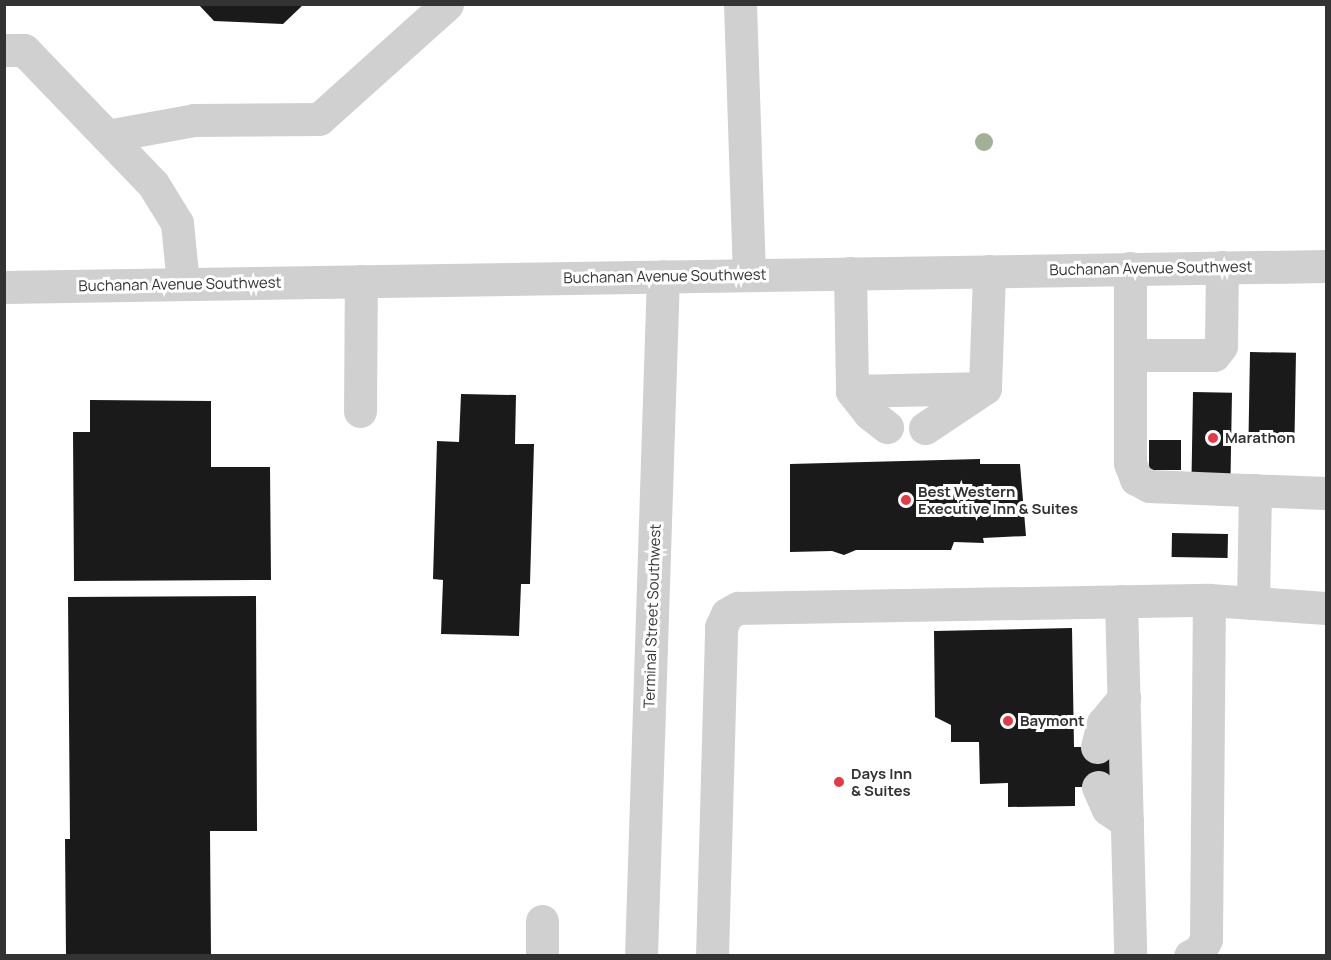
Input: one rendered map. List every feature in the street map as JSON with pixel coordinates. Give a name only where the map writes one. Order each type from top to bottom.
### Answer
[{"type":"street","points":[[107,136],[194,120],[319,119],[447,4]]},
{"type":"street","points":[[740,4],[748,275]]},
{"type":"street","points":[[4,50],[24,50],[153,184],[177,223],[183,284]]},
{"type":"street","name":"Buchanan Avenue Southwest","points":[[4,287],[1326,266]]},
{"type":"street","points":[[1130,355],[1214,355],[1221,346],[1222,267]]},
{"type":"street","points":[[1130,268],[1130,463],[1136,479],[1149,486],[1326,493]]},
{"type":"street","points":[[985,388],[989,271]]},
{"type":"street","points":[[850,273],[852,391],[869,413],[887,427]]},
{"type":"street","name":"Terminal Street Southwest","points":[[641,956],[663,276]]},
{"type":"street","points":[[360,411],[361,281]]},
{"type":"street","points":[[852,391],[985,388]]},
{"type":"street","points":[[925,428],[985,388]]},
{"type":"street","points":[[1253,603],[1255,490]]},
{"type":"street","points":[[1190,956],[1200,951],[1206,939],[1209,600]]},
{"type":"street","points":[[712,956],[722,627],[728,614],[738,608],[1209,600],[1326,608]]},
{"type":"street","points":[[1121,601],[1130,956]]},
{"type":"street","points":[[1096,747],[1103,723],[1124,698]]},
{"type":"street","points":[[1098,787],[1108,809],[1127,822]]},
{"type":"street","points":[[542,921],[542,956]]},
{"type":"building","points":[[198,4],[304,4],[283,24],[214,21]]},
{"type":"building","points":[[1250,352],[1296,353],[1294,443],[1248,442]]},
{"type":"building","points":[[1193,392],[1232,393],[1231,477],[1192,476]]},
{"type":"building","points":[[461,394],[516,395],[515,444],[534,444],[530,584],[521,584],[519,636],[441,634],[443,580],[433,579],[437,441],[459,442]]},
{"type":"building","points":[[90,400],[211,401],[211,467],[270,467],[271,580],[74,581],[73,432],[90,432]]},
{"type":"building","points":[[1149,440],[1181,440],[1181,470],[1149,470]]},
{"type":"building","name":"Best Western Executive Inn & Suites","points":[[980,459],[980,464],[1020,464],[1026,536],[983,538],[984,543],[954,542],[951,550],[856,550],[844,555],[832,551],[790,552],[790,464]]},
{"type":"building","points":[[1172,533],[1228,534],[1228,558],[1172,557]]},
{"type":"building","points":[[256,596],[257,831],[210,831],[211,956],[66,956],[65,839],[70,839],[68,597]]},
{"type":"building","name":"Baymont","points":[[1072,628],[1074,747],[1111,747],[1111,787],[1075,787],[1075,806],[1008,807],[1008,783],[980,784],[979,742],[951,742],[951,725],[935,717],[934,631]]},
{"type":"place","name":"Marathon","points":[[1213,438]]},
{"type":"place","name":"Best Western Executive Inn & Suites","points":[[906,500]]},
{"type":"place","name":"Baymont","points":[[1008,721]]},
{"type":"place","name":"Days Inn & Suites","points":[[839,782]]}]
